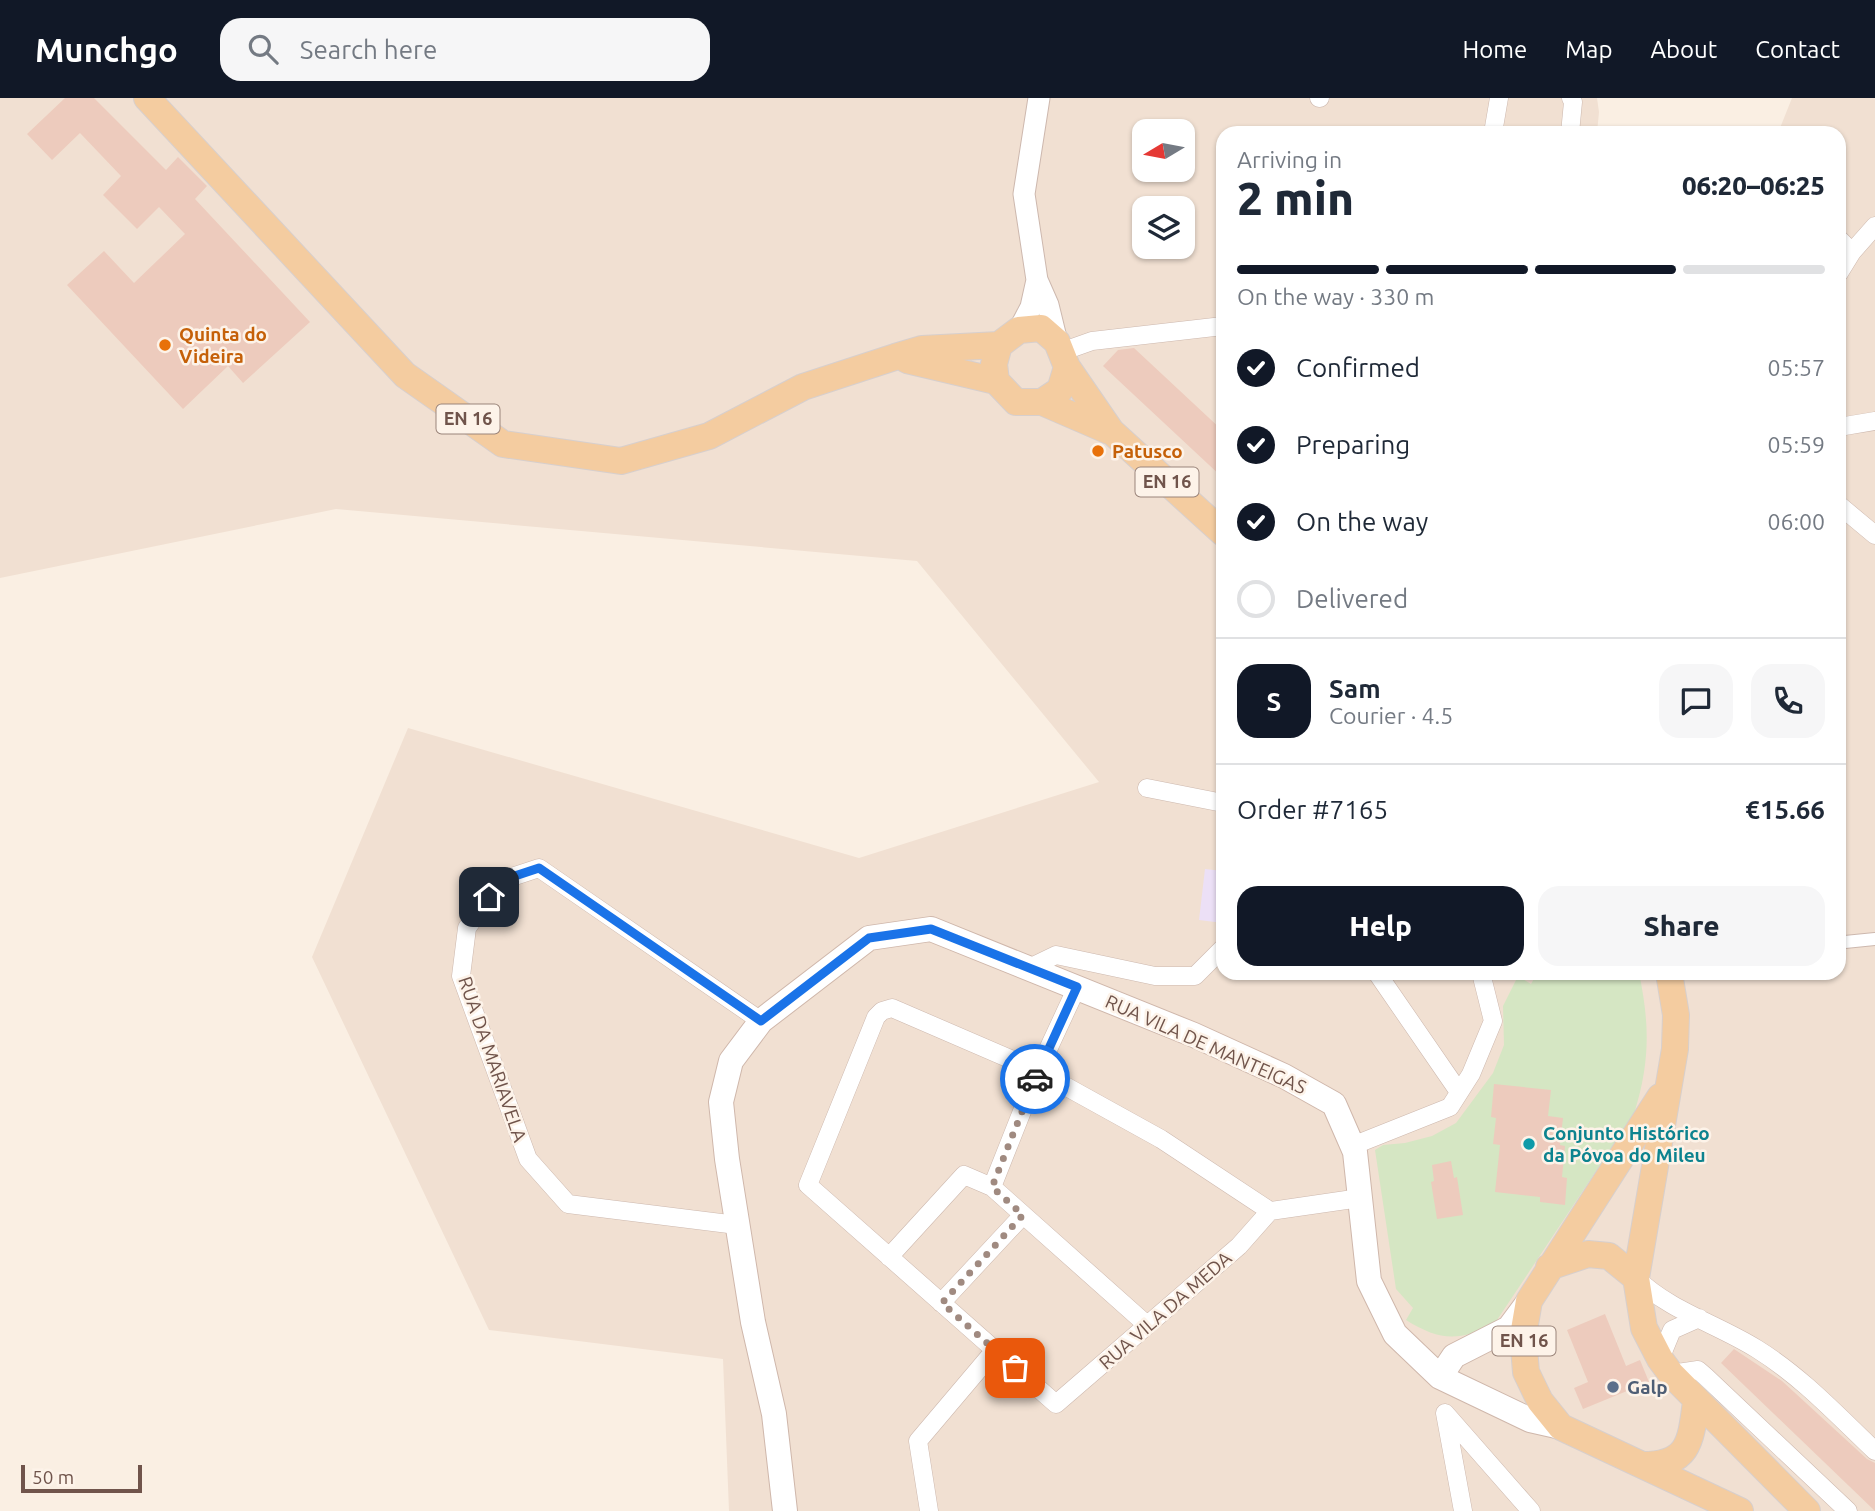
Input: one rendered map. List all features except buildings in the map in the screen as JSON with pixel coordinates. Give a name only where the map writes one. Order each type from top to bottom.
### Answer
[{"type":"main road","name":"EN 16","points":[[146,98],[405,375],[503,444],[621,461],[709,436],[803,387],[895,356],[922,349],[1009,338],[1041,328],[1062,354],[1111,431],[1216,527]]},
{"type":"main road","points":[[996,381],[994,364],[1009,338]]},
{"type":"main road","points":[[1042,402],[1060,390],[1062,354]]},
{"type":"main road","name":"EN 16","points":[[895,356],[996,381],[1016,402],[1042,402],[1111,431]]},
{"type":"main road","name":"RUA VILA DE MANTEIGAS","points":[[785,1511],[774,1414],[753,1322],[726,1159],[721,1102],[731,1061],[761,1021],[869,938],[931,929],[1250,1060],[1334,1104],[1352,1146],[1370,1281],[1395,1334],[1440,1377],[1530,1420],[1572,1432]]},
{"type":"main road","name":"EN 16","points":[[1670,980],[1676,1015],[1675,1049],[1636,1278],[1644,1328],[1665,1367],[1807,1511]]},
{"type":"main road","name":"EN 16","points":[[1667,1087],[1560,1262],[1529,1301],[1523,1336],[1526,1372],[1540,1401],[1572,1432],[1740,1511]]},
{"type":"main road","points":[[1560,1262],[1588,1254],[1609,1256],[1636,1278]]},
{"type":"main road","name":"EN 16","points":[[1560,1262],[1537,1333],[1537,1357],[1546,1385],[1572,1432]]},
{"type":"main road","points":[[1440,1377],[1454,1356],[1509,1328],[1529,1301]]},
{"type":"main road","points":[[1643,1465],[1659,1465],[1674,1460],[1691,1439],[1696,1401]]},
{"type":"main road","points":[[1530,1420],[1553,1437],[1714,1511]]},
{"type":"street","points":[[1039,98],[1024,194],[1037,280],[1048,305],[1062,354],[1092,341],[1216,327]]},
{"type":"street","points":[[1494,126],[1499,98]]},
{"type":"street","points":[[1571,98],[1571,126]]},
{"type":"street","points":[[1846,246],[1875,226]]},
{"type":"street","points":[[1009,338],[1031,307],[1037,280]]},
{"type":"street","points":[[1846,426],[1875,421]]},
{"type":"street","points":[[1846,511],[1875,535]]},
{"type":"street","points":[[1147,788],[1216,802]]},
{"type":"street","name":"RUA DA MARIAVELA","points":[[737,1226],[568,1204],[528,1159],[461,976],[467,928],[500,881],[539,868],[761,1021]]},
{"type":"street","points":[[1846,942],[1875,939]]},
{"type":"street","points":[[1029,968],[1056,955],[1155,976],[1195,976],[1216,955]]},
{"type":"street","points":[[1382,980],[1459,1092]]},
{"type":"street","points":[[1352,1146],[1450,1107],[1471,1074],[1493,1021],[1483,980]]},
{"type":"street","points":[[992,1187],[1038,1071],[1077,987]]},
{"type":"street","points":[[929,1511],[918,1441],[995,1350],[808,1185],[876,1017],[882,1011],[892,1008],[1038,1071],[1161,1139],[1270,1211],[1360,1198]]},
{"type":"street","points":[[889,1257],[964,1175],[992,1187],[1147,1325]]},
{"type":"street","name":"RUA VILA DA MEDA","points":[[995,1350],[1056,1404],[1239,1247],[1270,1211]]},
{"type":"street","points":[[942,1303],[1023,1215]]},
{"type":"street","points":[[1636,1278],[1654,1295],[1740,1339],[1802,1381],[1875,1451]]},
{"type":"street","points":[[1699,1318],[1672,1330],[1665,1367],[1698,1370],[1848,1511]]},
{"type":"street","points":[[1463,1511],[1444,1407],[1531,1511]]},
{"type":"shaded area","points":[[0,98],[1597,98],[1598,126],[1216,126],[1216,980],[1846,980],[1846,126],[1781,126],[1792,98],[1875,98],[1875,1511],[729,1511],[723,1359],[489,1330],[312,957],[408,728],[859,858],[1099,782],[917,561],[336,509],[0,578]]},
{"type":"shaded area","points":[[1205,869],[1216,870],[1216,922],[1199,920]]},
{"type":"green space","points":[[1516,980],[1524,980],[1531,984],[1533,980],[1640,980],[1647,1044],[1643,1078],[1634,1114],[1495,1323],[1460,1336],[1429,1332],[1406,1320],[1413,1308],[1396,1289],[1375,1150],[1383,1145],[1432,1136],[1456,1123],[1493,1073],[1504,1045],[1503,1006]]},
{"type":"way so far","points":[[1015,1368],[942,1303],[1023,1215],[992,1187],[1035,1079]]},
{"type":"place","name":"Quinta do Videira","points":[[165,345]]},
{"type":"place","name":"Patusco","points":[[1098,451]]},
{"type":"place","name":"Conjunto Histórico da Póvoa do Mileu","points":[[1529,1144]]},
{"type":"place","name":"Galp","points":[[1613,1387]]},
{"type":"route","points":[[489,897],[500,881],[539,868],[761,1021],[869,938],[931,929],[1077,987],[1035,1079]]}]
